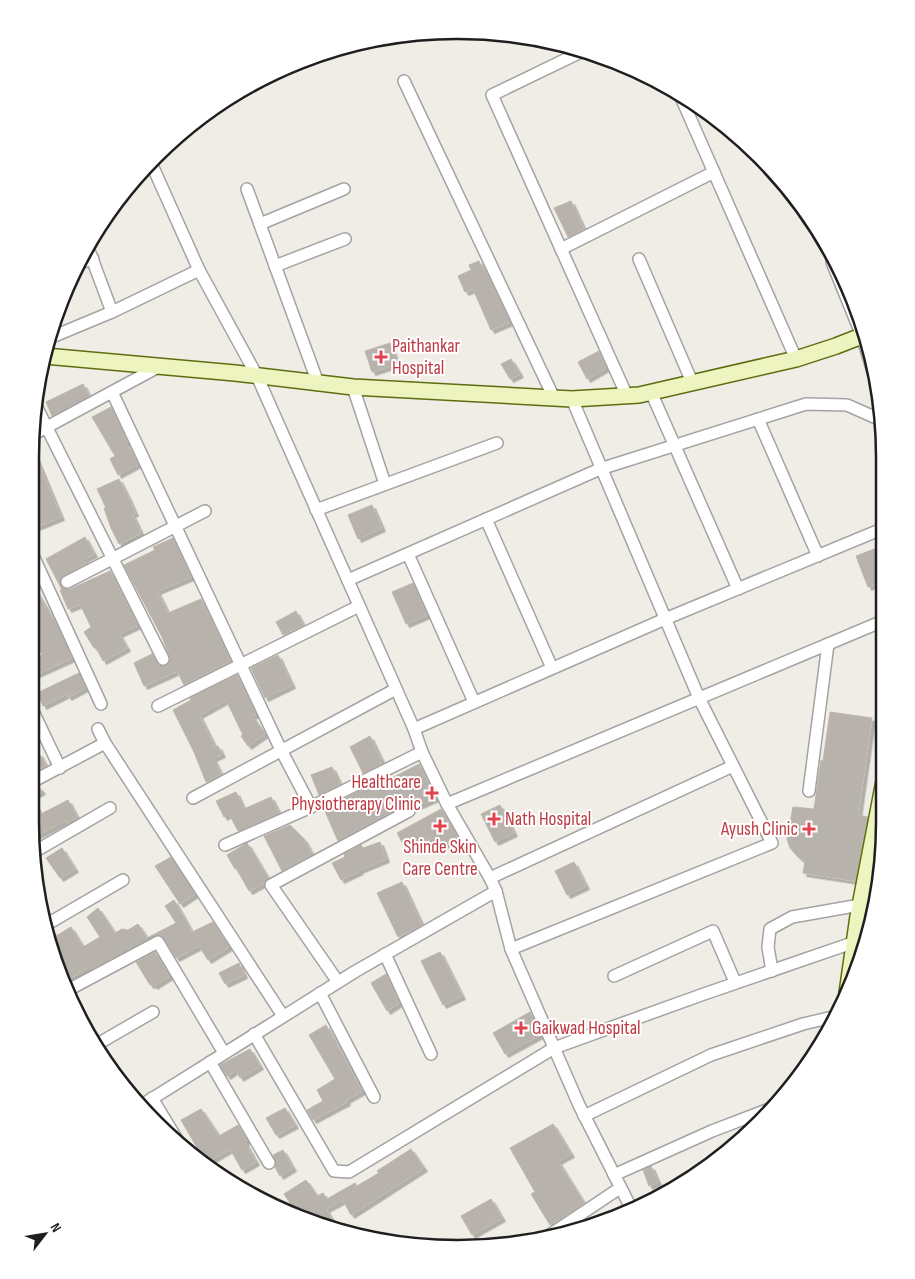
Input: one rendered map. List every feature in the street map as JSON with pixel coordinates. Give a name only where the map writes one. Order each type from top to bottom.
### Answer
[{"type":"street","points":[[574,55],[492,95],[627,396]]},
{"type":"street","points":[[404,81],[554,398]]},
{"type":"street","points":[[685,106],[796,359]]},
{"type":"street","points":[[154,169],[199,270],[257,376],[414,728],[422,752],[447,804],[490,878],[496,892],[511,948],[584,1116],[628,1203]]},
{"type":"street","points":[[561,249],[714,172]]},
{"type":"street","points":[[248,189],[318,383]]},
{"type":"street","points":[[260,224],[344,189]]},
{"type":"street","points":[[275,266],[345,239]]},
{"type":"street","points":[[91,255],[112,312]]},
{"type":"street","points":[[88,260],[93,258]]},
{"type":"street","points":[[639,259],[692,382]]},
{"type":"street","points":[[57,335],[112,312],[199,270]]},
{"type":"street","points":[[51,357],[353,386],[572,399],[627,396],[651,392],[796,359],[859,338]]},
{"type":"street","points":[[40,431],[160,366]]},
{"type":"street","points":[[353,386],[385,484]]},
{"type":"street","points":[[112,392],[281,750],[311,807]]},
{"type":"street","points":[[651,392],[738,589]]},
{"type":"street","points":[[511,948],[772,843],[699,698],[600,469],[572,399]]},
{"type":"street","points":[[348,580],[600,469],[806,404],[847,404],[874,417]]},
{"type":"street","points":[[41,416],[163,659]]},
{"type":"street","points":[[758,419],[818,556]]},
{"type":"street","points":[[316,510],[497,443]]},
{"type":"street","points":[[67,582],[205,511]]},
{"type":"street","points":[[486,519],[552,668]]},
{"type":"street","points":[[414,728],[666,619],[876,532]]},
{"type":"street","points":[[408,554],[474,702]]},
{"type":"street","points":[[39,569],[100,704]]},
{"type":"street","points":[[158,706],[359,606]]},
{"type":"street","points":[[447,804],[876,624]]},
{"type":"street","points":[[809,791],[828,644]]},
{"type":"street","points":[[193,798],[396,689]]},
{"type":"street","points":[[39,723],[60,768]]},
{"type":"street","points":[[98,729],[105,743],[284,1016]]},
{"type":"street","points":[[39,778],[105,743]]},
{"type":"street","points":[[225,845],[311,807],[422,752]]},
{"type":"street","points":[[490,878],[733,766]]},
{"type":"street","points":[[40,849],[110,808]]},
{"type":"street","points":[[338,982],[271,885],[409,811]]},
{"type":"street","points":[[851,964],[876,823]]},
{"type":"street","points":[[51,922],[123,880]]},
{"type":"street","points":[[147,1102],[338,982],[496,892]]},
{"type":"street","points":[[772,971],[768,947],[770,929],[792,917],[860,905]]},
{"type":"street","points":[[614,976],[713,930],[736,982]]},
{"type":"street","points":[[73,987],[158,942],[224,1052]]},
{"type":"street","points":[[254,1034],[334,1171],[349,1172],[554,1048],[736,982],[854,942]]},
{"type":"street","points":[[386,954],[431,1054]]},
{"type":"street","points":[[320,993],[374,1097]]},
{"type":"street","points":[[102,1042],[153,1012]]},
{"type":"street","points":[[584,1116],[711,1055],[795,1027],[827,1019]]},
{"type":"street","points":[[210,1062],[269,1163]]},
{"type":"street","points":[[614,1175],[712,1131],[758,1113]]},
{"type":"street","points":[[562,1227],[620,1188]]},
{"type":"building","points":[[571,201],[584,229],[568,237],[554,208]]},
{"type":"building","points":[[479,261],[510,322],[491,330],[473,289],[465,292],[458,276],[471,270],[469,265]]},
{"type":"building","points":[[390,343],[397,364],[372,372],[365,351]]},
{"type":"building","points":[[599,351],[606,368],[587,379],[578,362]]},
{"type":"building","points":[[511,359],[520,374],[510,379],[501,364]]},
{"type":"building","points":[[83,384],[89,396],[52,416],[46,402]]},
{"type":"building","points":[[111,407],[126,443],[138,464],[118,475],[110,459],[115,456],[92,417]]},
{"type":"building","points":[[39,464],[61,517],[39,526]]},
{"type":"building","points":[[119,479],[135,513],[132,514],[141,533],[119,544],[97,489]]},
{"type":"building","points":[[372,505],[382,528],[358,539],[348,515]]},
{"type":"building","points":[[85,537],[94,554],[84,559],[85,564],[61,578],[61,586],[70,589],[110,571],[138,625],[119,634],[127,648],[103,661],[96,647],[94,648],[84,632],[91,627],[80,604],[68,609],[60,590],[62,590],[46,559]]},
{"type":"building","points":[[173,538],[191,577],[157,591],[168,613],[201,599],[231,661],[184,685],[177,671],[144,686],[134,663],[152,654],[159,665],[163,666],[169,663],[170,659],[162,637],[124,565],[155,550],[153,547]]},
{"type":"building","points":[[876,548],[876,584],[868,587],[856,556]]},
{"type":"building","points":[[413,583],[427,615],[406,624],[392,592]]},
{"type":"building","points":[[39,596],[58,627],[72,658],[39,673],[39,656],[42,655],[39,649]]},
{"type":"building","points":[[296,611],[303,625],[283,635],[276,622]]},
{"type":"building","points":[[278,655],[292,685],[265,698],[251,668]]},
{"type":"building","points":[[79,673],[85,688],[68,697],[67,694],[43,706],[39,692]]},
{"type":"building","points":[[237,675],[256,714],[252,716],[265,734],[248,746],[241,736],[243,735],[226,700],[199,715],[215,747],[218,746],[222,754],[213,758],[221,774],[206,782],[194,752],[173,710],[191,700],[190,698]]},
{"type":"building","points":[[830,712],[872,718],[858,815],[868,817],[855,881],[803,873],[805,861],[798,857],[790,848],[787,839],[793,807],[814,809]]},
{"type":"building","points":[[370,736],[381,759],[379,760],[381,764],[363,773],[350,747]]},
{"type":"building","points":[[39,753],[46,766],[39,770]]},
{"type":"building","points":[[419,764],[436,798],[415,807],[405,804],[338,841],[324,809],[388,777],[390,779]]},
{"type":"building","points":[[332,767],[340,784],[319,795],[311,775]]},
{"type":"building","points":[[236,792],[244,809],[271,797],[279,813],[238,831],[229,814],[224,817],[216,801]]},
{"type":"building","points":[[68,800],[77,817],[67,823],[66,820],[39,834],[39,811],[41,814]]},
{"type":"building","points":[[500,805],[514,833],[495,842],[481,814]]},
{"type":"building","points":[[441,809],[458,838],[443,847],[437,836],[407,851],[397,833]]},
{"type":"building","points":[[290,825],[304,839],[312,854],[282,871],[264,836]]},
{"type":"building","points":[[380,842],[386,859],[341,880],[332,863],[345,857],[344,854],[361,845],[363,848]]},
{"type":"building","points":[[247,843],[268,878],[264,883],[249,891],[227,855]]},
{"type":"building","points":[[62,848],[75,869],[60,878],[46,858]]},
{"type":"building","points":[[171,857],[195,894],[180,904],[155,866]]},
{"type":"building","points":[[574,862],[586,886],[567,895],[555,871]]},
{"type":"building","points":[[402,882],[422,925],[398,937],[377,893]]},
{"type":"building","points":[[174,900],[192,932],[213,922],[229,947],[208,960],[199,946],[176,958],[164,938],[158,935],[91,969],[89,967],[70,979],[54,933],[56,936],[71,927],[83,947],[100,937],[87,917],[98,908],[115,933],[122,929],[128,930],[138,924],[147,938],[176,923],[165,906]]},
{"type":"building","points":[[155,952],[170,976],[154,986],[153,984],[150,985],[136,962]]},
{"type":"building","points":[[440,952],[462,996],[443,1005],[421,961]]},
{"type":"building","points":[[239,963],[244,975],[225,984],[219,973]]},
{"type":"building","points":[[386,974],[399,1003],[387,1011],[371,983]]},
{"type":"building","points":[[530,1012],[540,1035],[505,1054],[493,1033]]},
{"type":"building","points":[[326,1025],[362,1091],[346,1100],[347,1102],[313,1120],[307,1110],[323,1101],[317,1090],[335,1079],[309,1035]]},
{"type":"building","points":[[250,1049],[260,1066],[240,1078],[236,1070],[227,1076],[220,1065]]},
{"type":"building","points":[[285,1108],[295,1125],[276,1135],[266,1118]]},
{"type":"building","points":[[201,1109],[219,1136],[238,1125],[247,1140],[245,1142],[256,1162],[242,1170],[230,1149],[211,1160],[199,1151],[181,1120]]},
{"type":"building","points":[[553,1124],[571,1154],[558,1161],[584,1203],[550,1225],[531,1194],[535,1192],[510,1148]]},
{"type":"building","points":[[411,1149],[424,1168],[351,1215],[343,1200],[326,1209],[333,1221],[292,1206],[284,1194],[306,1180],[317,1196],[323,1193],[327,1199],[355,1183],[357,1186],[379,1173],[377,1171]]},
{"type":"building","points":[[283,1150],[293,1168],[280,1176],[275,1167],[276,1162],[273,1155]]},
{"type":"building","points":[[651,1166],[658,1182],[649,1186],[643,1170]]},
{"type":"building","points":[[491,1199],[502,1218],[472,1235],[461,1216]]},
{"type":"place","name":"Paithankar Hospital","points":[[381,357]]},
{"type":"place","name":"Healthcare Physiotherapy Clinic","points":[[432,793]]},
{"type":"place","name":"Nath Hospital","points":[[494,819]]},
{"type":"place","name":"Shinde Skin Care Centre","points":[[440,826]]},
{"type":"place","name":"Ayush Clinic","points":[[809,829]]},
{"type":"place","name":"Gaikwad Hospital","points":[[521,1028]]}]
